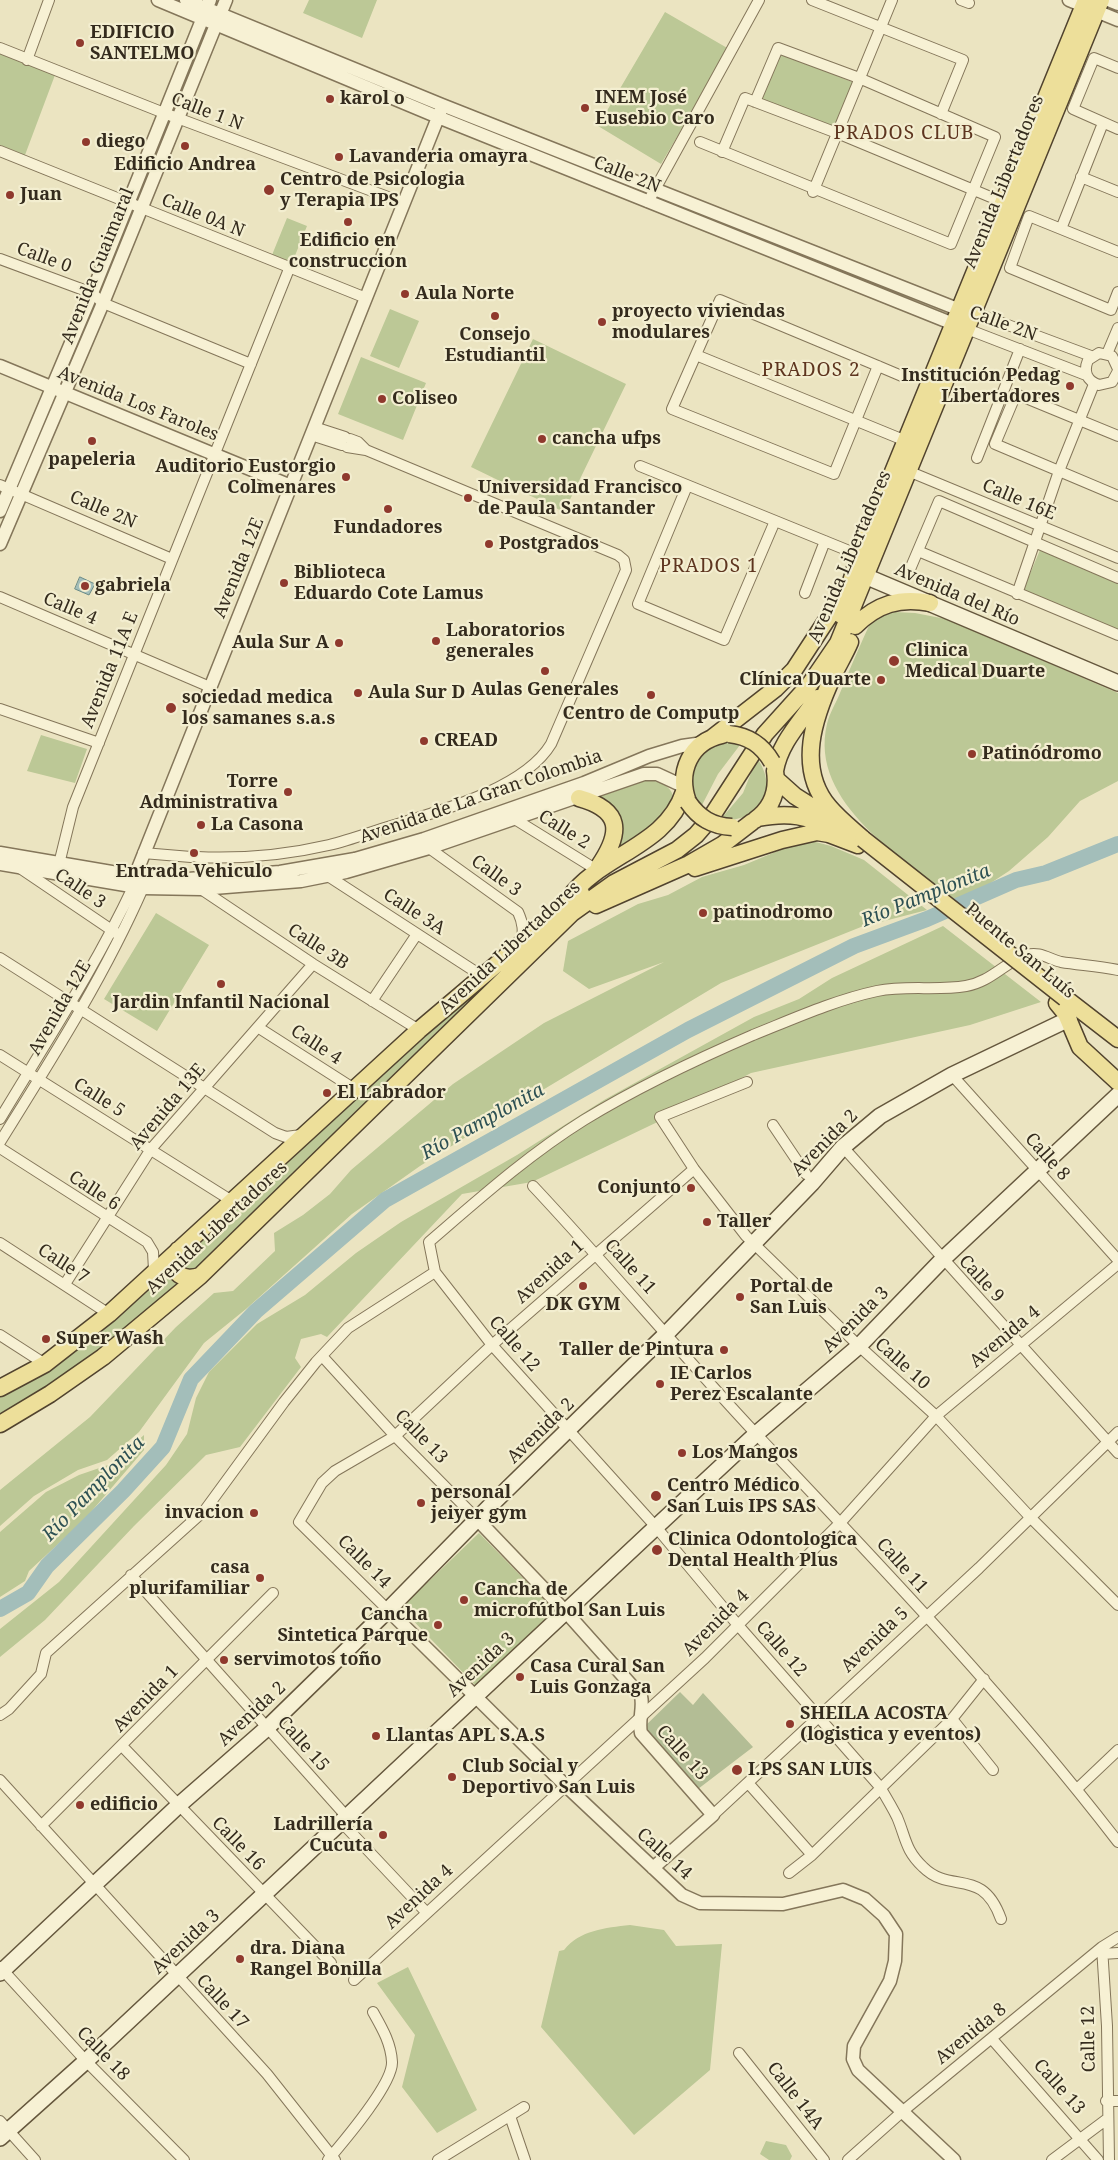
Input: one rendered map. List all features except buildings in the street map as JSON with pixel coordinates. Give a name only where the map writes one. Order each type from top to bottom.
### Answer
[{"type":"main road","name":"Avenida Libertadores","points":[[0,1424],[50,1394],[103,1357],[200,1276],[528,946],[564,904],[610,874],[671,843],[688,828],[712,798],[758,728],[819,658],[831,639],[858,585],[908,471],[1005,203],[1091,3]]},
{"type":"main road","name":"Avenida Libertadores","points":[[0,1388],[46,1364],[109,1314],[154,1270],[356,1090],[419,1030],[482,976],[528,946],[596,894],[677,850],[696,835],[715,811],[765,734],[810,684],[838,643],[858,585],[859,555],[906,441],[963,319],[1091,3]]},
{"type":"main road","name":"Avenida del Río","points":[[858,585],[930,603],[1118,683]]},
{"type":"main road","points":[[858,585],[856,626],[848,648],[833,676],[813,728],[810,762],[819,790],[829,806],[860,842]]},
{"type":"main road","points":[[564,904],[576,888],[597,870],[662,829],[676,812],[685,793],[685,768],[688,758],[707,740],[775,689],[794,670],[858,585]]},
{"type":"main road","points":[[856,626],[876,609],[889,603],[903,600],[930,603]]},
{"type":"main road","points":[[528,946],[595,905],[706,855],[755,820],[770,805],[774,771],[778,755],[785,742],[833,676]]},
{"type":"main road","points":[[707,740],[729,734],[755,742],[774,771],[807,805],[860,842]]},
{"type":"main road","points":[[685,793],[698,814],[711,823],[732,827],[776,814],[802,815],[821,822],[860,842]]},
{"type":"main road","points":[[578,798],[601,806],[614,824],[613,845],[597,870]]},
{"type":"main road","points":[[654,880],[817,832],[860,842]]},
{"type":"main road","name":"Puente San Luís","points":[[860,842],[1061,1001],[1118,1039]]},
{"type":"main road","name":"Puente San Luís","points":[[1061,1001],[1080,1047],[1118,1082]]},
{"type":"main road","name":"Avenida 2","points":[[1,1970],[179,1805],[267,1728],[388,1610],[477,1519],[667,1333],[812,1183],[842,1147],[880,1116],[952,1075],[1069,1019]]},
{"type":"main road","name":"Avenida 3","points":[[3,2130],[86,2061],[756,1434],[859,1346],[942,1260],[1118,1095]]},
{"type":"main road","points":[[178,1250],[173,1258],[174,1267],[179,1274],[186,1278],[200,1276]]},
{"type":"street","points":[[28,60],[49,0]]},
{"type":"street","name":"Calle 2N","points":[[158,0],[206,9]]},
{"type":"street","name":"Calle 2N","points":[[186,0],[206,9],[218,19],[440,111],[648,202],[823,273],[963,319],[1091,356]]},
{"type":"street","name":"Avenida Guaimaral","points":[[0,544],[10,489],[62,397],[103,303],[226,0]]},
{"type":"street","points":[[648,202],[759,0]]},
{"type":"street","points":[[812,0],[963,60],[941,114]]},
{"type":"street","points":[[814,190],[892,0]]},
{"type":"street","points":[[1091,3],[1118,4]]},
{"type":"street","points":[[1091,3],[1118,20]]},
{"type":"street","name":"Avenida Guaimaral","points":[[0,511],[49,391],[92,293],[206,9]]},
{"type":"street","name":"Calle 1 N","points":[[0,48],[164,113],[404,202]]},
{"type":"street","points":[[700,142],[814,190],[951,244],[995,137],[859,78],[778,48],[755,102]]},
{"type":"street","points":[[1118,68],[1094,58],[1073,110],[1118,129]]},
{"type":"street","points":[[722,152],[745,98],[837,133],[1005,203]]},
{"type":"street","name":"Calle 2N","points":[[440,111],[655,189],[829,259],[963,319],[1020,349],[1086,375]]},
{"type":"street","name":"Avenida 12E","points":[[0,1142],[39,1080],[122,936],[137,883],[143,853],[440,111]]},
{"type":"street","points":[[1061,229],[1103,123]]},
{"type":"street","name":"Calle 0A N","points":[[0,151],[289,269],[366,298]]},
{"type":"street","points":[[1081,177],[1118,192]]},
{"type":"street","points":[[716,229],[721,215]]},
{"type":"street","points":[[1118,252],[1029,216],[1010,268],[1111,310],[1118,292]]},
{"type":"street","name":"Calle 0","points":[[0,259],[92,293],[103,303],[251,364]]},
{"type":"street","points":[[823,273],[829,259]]},
{"type":"street","name":"Avenida 11A E","points":[[59,864],[73,807],[289,269]]},
{"type":"street","points":[[878,366],[834,474],[672,410],[720,300],[878,366],[904,378]]},
{"type":"street","points":[[1107,354],[1118,328]]},
{"type":"street","points":[[977,458],[1020,349]]},
{"type":"street","points":[[1099,353],[1107,354],[1112,356],[1118,368],[1113,386],[1094,384],[1086,375],[1086,365],[1091,356],[1099,353]]},
{"type":"street","points":[[696,355],[906,441]]},
{"type":"street","name":"Avenida Los Faroles","points":[[0,366],[62,397],[289,490]]},
{"type":"street","name":"Avenida Los Faroles","points":[[0,376],[49,391]]},
{"type":"street","points":[[1016,594],[1059,471],[1094,384]]},
{"type":"street","points":[[1118,436],[1016,394],[995,444],[1118,496]]},
{"type":"street","points":[[143,853],[194,857],[248,857],[329,845],[482,795],[519,775],[542,757],[552,744],[559,722],[626,570],[624,560],[618,555],[366,450],[313,431]]},
{"type":"street","points":[[640,466],[859,555]]},
{"type":"street","name":"Calle 16E","points":[[908,471],[1118,558]]},
{"type":"street","points":[[687,486],[638,604],[724,640],[775,521]]},
{"type":"street","name":"Calle 2N","points":[[10,489],[172,559]]},
{"type":"street","points":[[908,574],[939,501],[1118,578]]},
{"type":"street","points":[[805,593],[825,541]]},
{"type":"street","points":[[918,551],[1016,594],[1118,635]]},
{"type":"street","name":"Calle 4","points":[[0,597],[210,687]]},
{"type":"street","points":[[0,709],[99,743]]},
{"type":"street","name":"Avenida de La Gran Colombia","points":[[0,853],[59,864],[137,883],[280,872],[355,859],[424,839],[584,783],[649,756],[707,740]]},
{"type":"street","name":"Avenida de La Gran Colombia","points":[[0,864],[137,883],[201,889],[246,887],[328,876],[429,848],[644,774],[657,774],[685,793]]},
{"type":"street","name":"Calle 2","points":[[514,818],[597,870]]},
{"type":"street","name":"Calle 3","points":[[429,848],[518,912],[523,922],[523,935],[528,946]]},
{"type":"street","name":"Calle 3","points":[[20,868],[122,936]]},
{"type":"street","name":"Calle 3A","points":[[328,876],[482,976]]},
{"type":"street","name":"Avenida 12E","points":[[0,1119],[72,1002],[137,883]]},
{"type":"street","name":"Calle 3B","points":[[201,889],[313,964],[419,1030]]},
{"type":"street","points":[[372,1001],[417,934]]},
{"type":"street","points":[[0,1715],[9,1709],[41,1674],[46,1654],[205,1510],[284,1402],[348,1328],[435,1272],[429,1242],[534,1154],[584,1120],[686,1064],[806,1013],[877,991],[924,986],[958,988],[981,983],[1026,955],[1037,954],[1058,961],[1118,970]]},
{"type":"street","points":[[0,958],[72,1002],[275,1133],[286,1137],[295,1137],[311,1130]]},
{"type":"street","name":"Avenida 13E","points":[[65,1284],[151,1149],[204,1087],[259,1028],[313,964]]},
{"type":"street","name":"Calle 4","points":[[259,1028],[356,1090]]},
{"type":"street","name":"Calle 5","points":[[0,1055],[232,1201]]},
{"type":"street","name":"Calle 8","points":[[952,1075],[1118,1260]]},
{"type":"street","name":"Calle 10","points":[[747,1082],[660,1116],[694,1169],[753,1242],[859,1346],[936,1416],[1031,1518],[1118,1605]]},
{"type":"street","points":[[773,1125],[806,1174]]},
{"type":"street","name":"Calle 9","points":[[842,1147],[1118,1453]]},
{"type":"street","name":"Calle 6","points":[[0,1148],[108,1219],[147,1242],[153,1252],[154,1270]]},
{"type":"street","name":"Avenida 1","points":[[299,1522],[322,1482],[335,1470],[395,1436],[492,1345],[694,1169]]},
{"type":"street","name":"Calle 11","points":[[533,1186],[596,1253],[756,1434],[841,1522],[984,1679],[1077,1789],[1118,1842]]},
{"type":"street","name":"Calle 7","points":[[0,1243],[109,1314]]},
{"type":"street","name":"Avenida 4","points":[[354,1980],[564,1785],[640,1718],[737,1624],[841,1522],[936,1416],[1118,1264]]},
{"type":"street","name":"Calle 12","points":[[435,1272],[492,1345],[656,1527],[737,1624],[880,1787],[897,1818],[905,1846],[923,1868],[936,1877],[967,1882],[984,1891],[995,1904],[1001,1919]]},
{"type":"street","points":[[0,1335],[46,1364]]},
{"type":"street","name":"Calle 13","points":[[322,1356],[395,1436],[566,1612],[641,1696],[643,1705],[640,1718],[641,1734],[713,1815]]},
{"type":"street","name":"Avenida 5","points":[[653,1868],[749,1784],[1031,1518],[1118,1432]]},
{"type":"street","name":"Calle 14","points":[[299,1522],[564,1785],[682,1895],[700,1903],[783,1904],[843,1890],[865,1899],[884,1916],[896,1934],[895,1961],[890,1981],[854,2046],[854,2059],[858,2070],[954,2160]]},
{"type":"street","name":"Calle 15","points":[[131,1575],[346,1817],[346,1827],[426,1912]]},
{"type":"street","name":"Avenida 1","points":[[40,1826],[122,1746],[272,1593]]},
{"type":"street","points":[[789,1873],[812,1854],[952,1719],[984,1679]]},
{"type":"street","points":[[952,1719],[993,1770]]},
{"type":"street","name":"Calle 16","points":[[122,1746],[331,1964]]},
{"type":"street","points":[[1077,1789],[1118,1750]]},
{"type":"street","name":"Calle 17","points":[[0,1780],[93,1886],[267,2074],[331,2159]]},
{"type":"street","points":[[749,1784],[812,1854]]},
{"type":"street","name":"Avenida 8","points":[[848,2160],[903,2111],[1118,1937]]},
{"type":"street","points":[[1102,1950],[1118,1953]]},
{"type":"street","name":"Calle 12","points":[[1102,1950],[1109,2160]]},
{"type":"street","name":"Calle 18","points":[[1,1970],[179,2158]]},
{"type":"street","points":[[331,2159],[387,2083],[392,2064],[390,2047],[384,2032],[372,2012]]},
{"type":"street","points":[[1106,2026],[1118,2026]]},
{"type":"street","name":"Calle 13","points":[[992,2039],[1098,2160]]},
{"type":"street","name":"Calle 14A","points":[[740,2053],[824,2160]]},
{"type":"street","points":[[1106,2101],[1118,2101]]},
{"type":"street","points":[[438,2160],[524,2107]]},
{"type":"street","points":[[510,2116],[525,2160]]},
{"type":"street","points":[[1052,2160],[1107,2119]]},
{"type":"street","points":[[3,2130],[35,2160]]},
{"type":"green space","points":[[309,0],[377,0],[362,38],[303,13]]},
{"type":"green space","points":[[665,12],[729,49],[661,164],[598,126]]},
{"type":"green space","points":[[778,52],[862,86],[843,134],[758,99]]},
{"type":"green space","points":[[0,53],[55,75],[25,155],[0,145]]},
{"type":"green space","points":[[287,218],[307,226],[292,263],[272,255]]},
{"type":"green space","points":[[390,309],[419,321],[399,368],[370,356]]},
{"type":"green space","name":"cancha ufps","points":[[533,339],[626,384],[564,512],[471,467]]},
{"type":"green space","name":"Coliseo","points":[[361,357],[426,383],[403,440],[338,414]]},
{"type":"green space","points":[[1040,550],[1118,583],[1118,633],[1022,593]]},
{"type":"green space","name":"Patinódromo","points":[[895,612],[915,613],[946,619],[1118,693],[1118,781],[1080,801],[1048,837],[1009,871],[983,888],[957,901],[888,848],[865,827],[846,804],[832,779],[825,753],[829,716],[872,619]]},
{"type":"green space","points":[[41,735],[87,749],[75,783],[27,771]]},
{"type":"green space","points":[[730,742],[740,745],[718,774],[701,807],[694,797],[691,786],[691,775],[694,766],[708,750]]},
{"type":"green space","points":[[757,758],[764,770],[766,782],[766,793],[762,802],[755,810],[745,816],[734,820],[720,820],[743,793]]},
{"type":"green space","points":[[651,780],[667,787],[673,796],[670,807],[648,830],[611,856],[619,828],[618,815],[614,809],[597,796],[634,782]]},
{"type":"green space","points":[[812,841],[831,846],[864,860],[927,910],[861,927],[721,983],[496,1118],[420,1166],[352,1214],[246,1309],[204,1343],[139,1432],[107,1460],[78,1470],[34,1496],[0,1526],[0,1490],[90,1417],[176,1327],[214,1293],[233,1291],[275,1251],[274,1233],[303,1215],[330,1194],[351,1170],[453,1084],[544,1023],[664,962],[589,989],[563,971],[568,941],[638,904],[668,895],[702,877],[744,865],[797,843]]},
{"type":"green space","points":[[156,913],[209,945],[157,1031],[104,999]]},
{"type":"green space","points":[[943,926],[1041,1002],[970,1025],[751,1073],[668,1117],[532,1182],[462,1194],[327,1337],[321,1334],[301,1339],[295,1358],[301,1367],[240,1447],[206,1455],[134,1526],[45,1620],[0,1657],[0,1629],[59,1582],[166,1465],[187,1434],[196,1398],[209,1372],[257,1324],[305,1295],[356,1253],[401,1222],[517,1155],[604,1100],[754,1017],[799,999],[832,978]]},
{"type":"green space","points":[[521,951],[200,1273],[186,1277],[175,1258],[179,1251]]},
{"type":"green space","points":[[172,1258],[186,1280],[102,1355],[0,1422],[0,1390]]},
{"type":"green space","points":[[144,1435],[144,1450],[84,1520],[29,1571],[25,1581],[0,1597],[0,1532],[46,1492],[79,1475],[111,1464]]},
{"type":"green space","points":[[479,1533],[555,1611],[476,1686],[401,1608]]},
{"type":"green space","points":[[680,1692],[693,1705],[703,1693],[753,1747],[698,1789],[643,1728]]},
{"type":"green space","points":[[630,1925],[664,1930],[676,1946],[722,1944],[710,2070],[634,2135],[541,2027],[559,1951],[564,1950],[570,1943],[585,1934],[602,1929]]},
{"type":"green space","points":[[408,1967],[477,2110],[437,2133],[402,2087],[415,2035],[377,1983]]},
{"type":"green space","points":[[766,2141],[786,2145],[792,2156],[790,2160],[769,2160],[760,2154]]},
{"type":"water","name":"gabriela","points":[[80,577],[95,584],[89,595],[75,589]]},
{"type":"waterway","name":"Río Pamplonita","points":[[0,1609],[28,1593],[47,1566],[123,1491],[163,1447],[191,1379],[256,1311],[385,1200],[688,1030],[854,946],[927,919],[1016,880],[1046,873],[1118,844]]},
{"type":"place","name":"EDIFICIO SANTELMO","points":[[80,43]]},
{"type":"place","name":"karol o","points":[[330,99]]},
{"type":"place","name":"INEM José Eusebio Caro","points":[[585,108]]},
{"type":"place","name":"diego","points":[[86,142]]},
{"type":"place","name":"Edificio Andrea","points":[[185,146]]},
{"type":"place","name":"Lavanderia omayra","points":[[339,157]]},
{"type":"place","name":"Centro de Psicologia y Terapia IPS","points":[[269,190]]},
{"type":"place","name":"Juan","points":[[10,195]]},
{"type":"place","name":"Edificio en construccion","points":[[348,222]]},
{"type":"place","name":"Aula Norte","points":[[405,294]]},
{"type":"place","name":"Consejo Estudiantil","points":[[495,316]]},
{"type":"place","name":"proyecto viviendas modulares","points":[[602,322]]},
{"type":"place","name":"Institución Pedag Libertadores","points":[[1070,386]]},
{"type":"place","name":"Coliseo","points":[[382,399]]},
{"type":"place","name":"cancha ufps","points":[[542,439]]},
{"type":"place","name":"papeleria","points":[[92,441]]},
{"type":"place","name":"Auditorio Eustorgio Colmenares","points":[[346,477]]},
{"type":"place","name":"Universidad Francisco de Paula Santander","points":[[468,498]]},
{"type":"place","name":"Fundadores","points":[[388,509]]},
{"type":"place","name":"Postgrados","points":[[489,544]]},
{"type":"place","name":"Biblioteca Eduardo Cote Lamus","points":[[284,583]]},
{"type":"place","name":"gabriela","points":[[85,586]]},
{"type":"place","name":"Laboratorios generales","points":[[436,641]]},
{"type":"place","name":"Aula Sur A","points":[[339,643]]},
{"type":"place","name":"Clinica Medical Duarte","points":[[894,661]]},
{"type":"place","name":"Aulas Generales","points":[[545,671]]},
{"type":"place","name":"Clínica Duarte","points":[[881,680]]},
{"type":"place","name":"Aula Sur D","points":[[358,693]]},
{"type":"place","name":"Centro de Computp","points":[[651,695]]},
{"type":"place","name":"sociedad medica los samanes s.a.s","points":[[171,708]]},
{"type":"place","name":"CREAD","points":[[424,741]]},
{"type":"place","name":"Patinódromo","points":[[972,754]]},
{"type":"place","name":"Torre Administrativa","points":[[288,792]]},
{"type":"place","name":"La Casona","points":[[201,825]]},
{"type":"place","name":"Entrada Vehiculo","points":[[194,853]]},
{"type":"place","name":"patinodromo","points":[[703,913]]},
{"type":"place","name":"Jardin Infantil Nacional","points":[[221,984]]},
{"type":"place","name":"El Labrador","points":[[327,1093]]},
{"type":"place","name":"Conjunto","points":[[691,1188]]},
{"type":"place","name":"Taller","points":[[707,1222]]},
{"type":"place","name":"DK GYM","points":[[583,1286]]},
{"type":"place","name":"Portal de San Luis","points":[[740,1297]]},
{"type":"place","name":"Super Wash","points":[[46,1339]]},
{"type":"place","name":"Taller de Pintura","points":[[724,1350]]},
{"type":"place","name":"IE Carlos Perez Escalante","points":[[660,1384]]},
{"type":"place","name":"Los Mangos","points":[[682,1453]]},
{"type":"place","name":"Centro Médico San Luis IPS SAS","points":[[656,1496]]},
{"type":"place","name":"personal jeiyer gym","points":[[421,1503]]},
{"type":"place","name":"invacion","points":[[254,1513]]},
{"type":"place","name":"Clinica Odontologica Dental Health Plus","points":[[657,1550]]},
{"type":"place","name":"casa plurifamiliar","points":[[260,1578]]},
{"type":"place","name":"Cancha de microfútbol San Luis","points":[[464,1600]]},
{"type":"place","name":"Cancha Sintetica Parque","points":[[438,1625]]},
{"type":"place","name":"servimotos toño","points":[[224,1660]]},
{"type":"place","name":"Casa Cural San Luis Gonzaga","points":[[520,1677]]},
{"type":"place","name":"SHEILA ACOSTA (logistica y eventos)","points":[[790,1724]]},
{"type":"place","name":"Llantas APL S.A.S","points":[[376,1736]]},
{"type":"place","name":"I.PS SAN LUIS","points":[[737,1770]]},
{"type":"place","name":"Club Social y Deportivo San Luis","points":[[452,1777]]},
{"type":"place","name":"edificio","points":[[80,1805]]},
{"type":"place","name":"Ladrillería Cucuta","points":[[383,1835]]},
{"type":"place","name":"dra. Diana Rangel Bonilla","points":[[240,1959]]},
{"type":"district","name":"PRADOS CLUB","points":[[904,134]]},
{"type":"district","name":"PRADOS 2","points":[[811,371]]},
{"type":"district","name":"PRADOS 1","points":[[709,567]]}]
